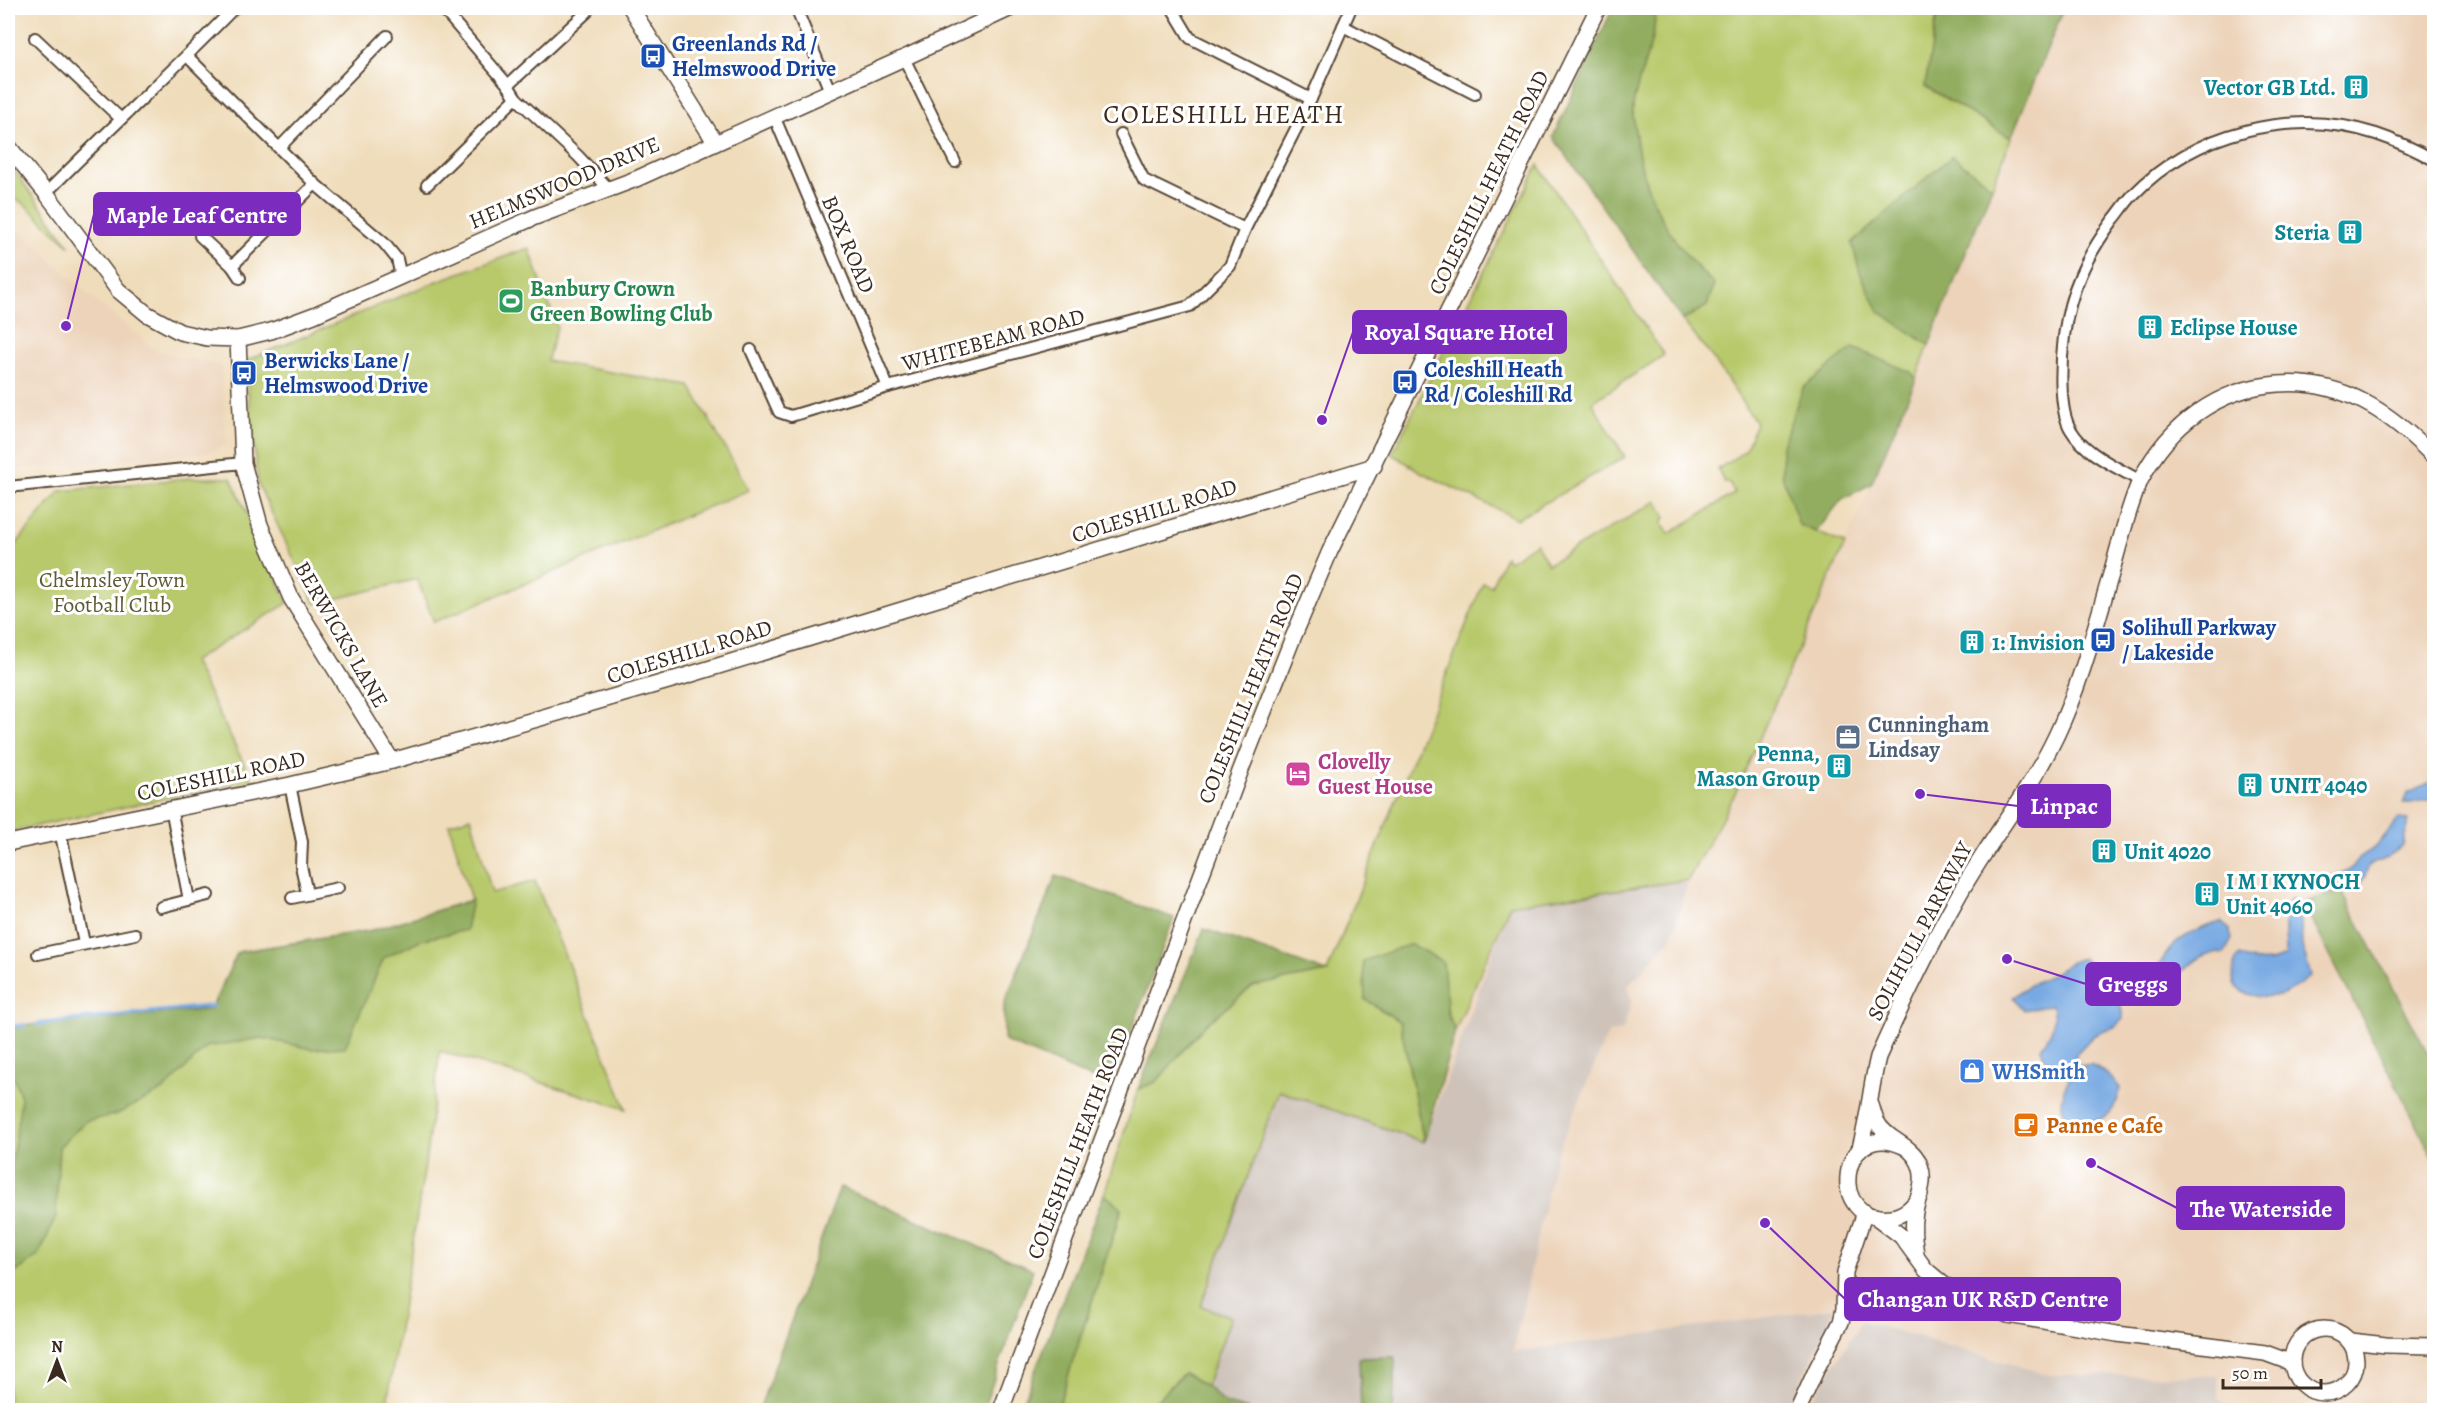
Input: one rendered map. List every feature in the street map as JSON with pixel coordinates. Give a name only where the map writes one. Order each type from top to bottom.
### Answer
[{"type":"street","points":[[46,193],[234,8]]},
{"type":"street","points":[[442,8],[508,85],[516,98],[578,156],[609,189]]},
{"type":"street","points":[[631,8],[715,142]]},
{"type":"street","points":[[796,8],[830,91]]},
{"type":"street","name":"HELMSWOOD DRIVE","points":[[237,339],[271,331],[303,319],[535,217],[609,189],[1011,8]]},
{"type":"street","points":[[1172,8],[1190,38],[1311,99]]},
{"type":"street","name":"WHITEBEAM ROAD","points":[[751,350],[779,412],[787,416],[1190,306],[1230,266],[1245,229],[1311,99],[1351,8]]},
{"type":"street","name":"COLESHILL HEATH ROAD","points":[[1001,1410],[1292,640],[1330,551],[1374,466],[1598,8]]},
{"type":"street","points":[[508,85],[587,12]]},
{"type":"street","points":[[1343,26],[1475,94]]},
{"type":"street","points":[[279,148],[387,36]]},
{"type":"street","points":[[35,38],[120,118]]},
{"type":"street","points":[[187,56],[315,184],[384,243],[398,259],[400,277]]},
{"type":"street","points":[[904,58],[955,162]]},
{"type":"street","points":[[427,185],[516,98]]},
{"type":"street","name":"BOX ROAD","points":[[774,116],[888,387]]},
{"type":"street","points":[[2140,481],[2099,457],[2071,431],[2067,422],[2062,378],[2062,349],[2067,315],[2083,265],[2132,196],[2168,165],[2196,150],[2243,130],[2273,125],[2319,124],[2375,134],[2434,160]]},
{"type":"street","points":[[1121,134],[1144,180],[1245,229]]},
{"type":"street","points":[[8,146],[118,290],[147,314],[180,332],[207,338],[237,339]]},
{"type":"street","points":[[232,266],[315,184]]},
{"type":"street","points":[[200,236],[232,266],[240,278]]},
{"type":"street","name":"BERWICKS LANE","points":[[237,339],[243,463],[260,525],[291,598],[392,761]]},
{"type":"street","name":"SOLIHULL PARKWAY","points":[[1859,1151],[1871,1105],[1872,1082],[1878,1057],[1955,901],[2039,772],[2074,696],[2140,481],[2163,444],[2189,418],[2209,404],[2226,396],[2266,384],[2309,383],[2346,392],[2385,413],[2412,434],[2434,457]]},
{"type":"street","points":[[8,487],[243,463]]},
{"type":"street","name":"COLESHILL ROAD","points":[[8,843],[290,785],[392,761],[682,677],[1374,466]]},
{"type":"street","points":[[290,785],[302,842],[302,866],[307,893]]},
{"type":"street","points":[[171,808],[189,900]]},
{"type":"street","points":[[60,831],[84,943]]},
{"type":"street","points":[[292,898],[338,888]]},
{"type":"street","points":[[161,907],[208,895]]},
{"type":"street","points":[[38,954],[135,934]]},
{"type":"street","points":[[1871,1105],[1877,1123],[1888,1135],[1914,1154],[1922,1171],[1923,1183],[1914,1214],[1913,1235],[1916,1255]]},
{"type":"street","points":[[1903,1146],[1876,1142],[1859,1151],[1848,1167],[1849,1192],[1855,1202],[1901,1236],[1926,1270],[1944,1285],[2008,1315],[2117,1334],[2265,1353],[2292,1363]]},
{"type":"street","points":[[1870,1214],[1896,1216],[1907,1211],[1920,1195]]},
{"type":"street","points":[[1798,1410],[1841,1322],[1844,1309],[1845,1272],[1870,1214]]},
{"type":"street","points":[[2322,1329],[2337,1331],[2350,1341],[2357,1357],[2352,1378],[2346,1386],[2325,1394],[2306,1388],[2298,1380],[2292,1363],[2295,1346],[2305,1335],[2322,1329]]},
{"type":"street","points":[[2350,1341],[2386,1345],[2434,1346]]},
{"type":"street","points":[[2356,1368],[2371,1354],[2386,1345]]},
{"type":"street","points":[[2265,1353],[2295,1346]]},
{"type":"shaded area","points":[[2064,8],[2434,8],[2434,1410],[1393,1410],[1395,1357],[1336,1410],[1249,1410],[1206,1386],[1230,1318],[1424,1142],[1455,1031],[1510,904],[1688,880],[1735,794],[1903,412]]},
{"type":"shaded area","points":[[8,219],[94,300],[156,351],[221,365],[226,445],[206,453],[8,470]]},
{"type":"shaded area","points":[[1688,880],[1672,938],[1627,987],[1632,1000],[1623,1030],[1608,1033],[1555,1158],[1513,1352],[1834,1308],[1829,1324],[1800,1381],[1789,1410],[1393,1410],[1395,1357],[1359,1358],[1361,1410],[1249,1410],[1226,1404],[1206,1386],[1230,1318],[1201,1307],[1279,1090],[1424,1142],[1510,904]]},
{"type":"shaded area","points":[[1862,1321],[2049,1375],[2218,1376],[2218,1399],[2235,1410],[1810,1410],[1812,1400]]},
{"type":"green space","points":[[1613,8],[1655,8],[1653,33],[1633,106],[1640,159],[1652,199],[1672,236],[1714,284],[1707,306],[1682,320],[1553,137]]},
{"type":"green space","points":[[1655,8],[1940,8],[1925,86],[2011,138],[1992,187],[1951,156],[1879,310],[1929,345],[1916,379],[1911,372],[1799,525],[1845,544],[1735,794],[1688,880],[1510,905],[1455,1031],[1448,1015],[1442,962],[1365,999],[1400,1022],[1424,1142],[1279,1091],[1201,1306],[1231,1317],[1206,1386],[1184,1373],[1147,1410],[1057,1410],[1122,1209],[1104,1194],[1138,1089],[1156,1082],[1204,1026],[1253,986],[1327,972],[1483,583],[1491,586],[1505,556],[1509,561],[1536,543],[1548,564],[1657,501],[1666,517],[1662,522],[1669,534],[1735,493],[1728,482],[1724,482],[1718,469],[1745,451],[1756,423],[1712,357],[1682,320],[1707,306],[1714,284],[1685,253],[1662,218],[1645,180],[1636,138],[1633,106],[1653,33]]},
{"type":"green space","points":[[1940,8],[2064,8],[2011,138],[1925,86]]},
{"type":"green space","points":[[1952,156],[1992,187],[1929,345],[1879,311],[1860,273],[1852,243]]},
{"type":"green space","points":[[8,162],[70,246],[23,203],[8,195]]},
{"type":"green space","points":[[1538,165],[1664,355],[1592,402],[1625,457],[1517,519],[1421,472],[1392,454]]},
{"type":"green space","points":[[529,248],[557,327],[547,361],[690,386],[749,490],[434,622],[417,579],[315,604],[258,484],[245,361],[440,280]]},
{"type":"green space","points":[[1853,348],[1911,372],[1916,379],[1871,484],[1842,499],[1816,532],[1799,525],[1782,475],[1782,445],[1803,388]]},
{"type":"green space","name":"Chelmsley Town Football Club","points":[[191,478],[231,478],[288,603],[193,661],[252,780],[8,832],[8,554],[60,491]]},
{"type":"green space","points":[[471,817],[492,893],[535,881],[626,1109],[440,1051],[425,1165],[386,1410],[8,1410],[8,1297],[11,1287],[8,1288],[8,1027],[211,1009],[238,952],[373,930],[471,900],[449,824]]},
{"type":"green space","points":[[1056,876],[1174,918],[1110,1086],[1004,1041],[1004,1004]]},
{"type":"green space","points":[[2341,890],[2434,1065],[2434,1159],[2303,903]]},
{"type":"green space","points":[[472,900],[466,930],[420,940],[384,958],[345,1047],[312,1049],[262,1038],[206,1047],[164,1090],[115,1115],[86,1121],[59,1147],[56,1217],[39,1255],[8,1278],[8,1190],[21,1098],[8,1060],[8,1027],[211,1009],[238,952],[373,930]]},
{"type":"green space","points":[[1204,929],[1327,972],[1253,986],[1204,1026],[1156,1082],[1138,1089]]},
{"type":"green space","points":[[1411,944],[1443,962],[1448,1015],[1455,1031],[1424,1142],[1400,1022],[1365,999],[1363,961]]},
{"type":"green space","points":[[840,1187],[1033,1270],[983,1410],[759,1410]]},
{"type":"green space","points":[[1104,1194],[1122,1208],[1057,1410],[1020,1410]]},
{"type":"green space","points":[[1395,1357],[1393,1410],[1336,1410],[1361,1409],[1359,1358]]},
{"type":"green space","points":[[1184,1373],[1206,1386],[1226,1404],[1249,1410],[1147,1410]]},
{"type":"water","points":[[2434,781],[2434,800],[2403,803],[2407,794]]},
{"type":"water","points":[[2398,819],[2408,820],[2403,846],[2383,860],[2369,865],[2365,877],[2357,887],[2346,889],[2329,887],[2324,880],[2351,869],[2360,857],[2376,847]]},
{"type":"water","points":[[2292,898],[2301,921],[2302,946],[2311,976],[2283,994],[2254,996],[2246,994],[2235,985],[2233,978],[2236,959],[2239,956],[2257,961],[2269,961],[2286,955],[2284,907]]},
{"type":"water","points":[[2221,922],[2229,929],[2232,939],[2224,954],[2200,957],[2163,987],[2136,992],[2147,983],[2176,943],[2194,932]]},
{"type":"water","points":[[2083,958],[2093,967],[2108,998],[2121,1006],[2123,1019],[2114,1027],[2093,1036],[2076,1054],[2076,1064],[2095,1066],[2120,1088],[2115,1106],[2105,1117],[2090,1122],[2072,1122],[2062,1108],[2061,1102],[2074,1069],[2070,1066],[2055,1067],[2045,1057],[2041,1047],[2052,1028],[2054,1018],[2052,1005],[2024,1010],[2013,997]]},
{"type":"waterway","points":[[37,1024],[212,1006]]},
{"type":"waterway","points":[[8,1027],[25,1025]]},
{"type":"place","name":"Greenlands Rd / Helmswood Drive","points":[[653,56]]},
{"type":"place","name":"Vector GB Ltd.","points":[[2356,87]]},
{"type":"place","name":"Steria","points":[[2350,232]]},
{"type":"place","name":"Banbury Crown Green Bowling Club","points":[[511,301]]},
{"type":"place","name":"Maple Leaf Centre","points":[[66,326]]},
{"type":"place","name":"Eclipse House","points":[[2150,327]]},
{"type":"place","name":"Berwicks Lane / Helmswood Drive","points":[[244,373]]},
{"type":"place","name":"Coleshill Heath Rd / Coleshill Rd","points":[[1405,382]]},
{"type":"place","name":"Royal Square Hotel","points":[[1322,420]]},
{"type":"place","name":"Solihull Parkway / Lakeside","points":[[2103,640]]},
{"type":"place","name":"1: Invision","points":[[1972,642]]},
{"type":"place","name":"Cunningham Lindsay","points":[[1848,737]]},
{"type":"place","name":"Penna, Mason Group","points":[[1839,766]]},
{"type":"place","name":"Clovelly Guest House","points":[[1298,774]]},
{"type":"place","name":"UNIT 4040","points":[[2250,785]]},
{"type":"place","name":"Linpac","points":[[1920,794]]},
{"type":"place","name":"Unit 4020","points":[[2104,851]]},
{"type":"place","name":"I M I KYNOCH Unit 4060","points":[[2207,894]]},
{"type":"place","name":"Greggs","points":[[2007,959]]},
{"type":"place","name":"WHSmith","points":[[1972,1071]]},
{"type":"place","name":"Panne e Cafe","points":[[2026,1125]]},
{"type":"place","name":"The Waterside","points":[[2091,1163]]},
{"type":"place","name":"Changan UK R&D Centre","points":[[1765,1223]]},
{"type":"district","name":"COLESHILL HEATH","points":[[1224,114]]}]
